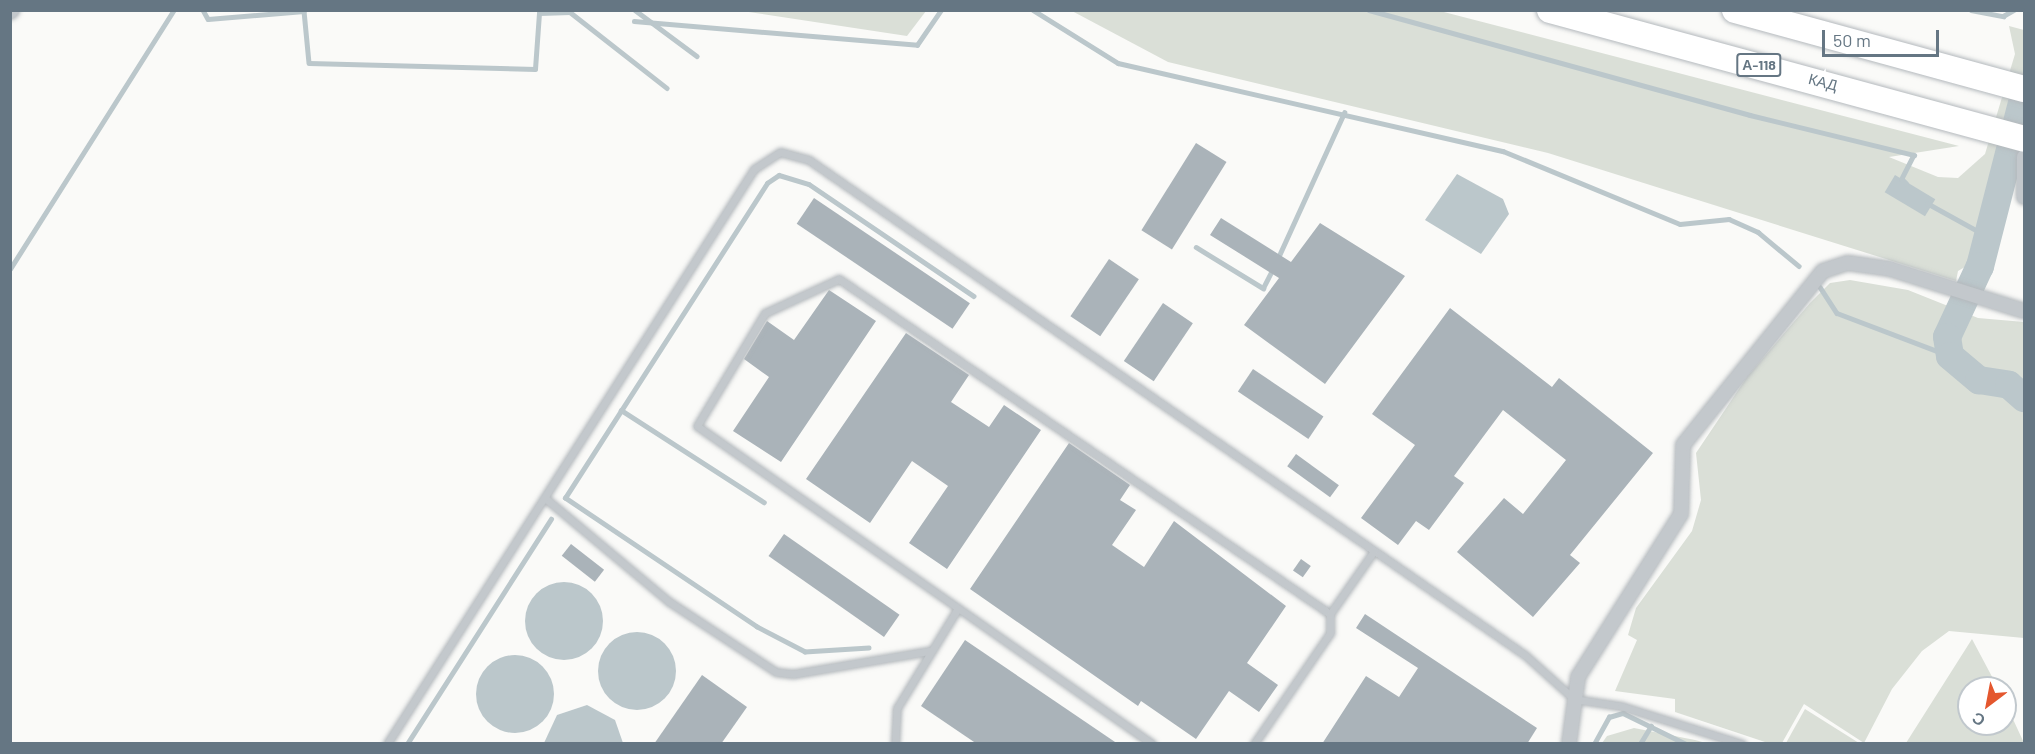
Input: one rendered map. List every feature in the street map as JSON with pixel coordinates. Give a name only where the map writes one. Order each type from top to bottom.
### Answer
[{"type":"highway","name":"КАД","points":[[1550,10],[2025,139]]},
{"type":"highway","points":[[1735,10],[2025,89]]},
{"type":"street","points":[[2025,157],[2025,197]]},
{"type":"street","points":[[1569,744],[1574,699],[1587,658],[1682,514],[1683,445],[1802,293],[1823,271],[1848,263],[1954,286],[2025,311]]},
{"type":"lane","points":[[387,744],[754,169],[780,152],[808,160],[1525,655],[1574,699],[1644,712],[1742,744]]},
{"type":"lane","points":[[1152,744],[697,426],[765,313],[839,279],[1330,614]]},
{"type":"lane","points":[[545,498],[668,601],[776,672],[793,674],[929,651]]},
{"type":"lane","points":[[1254,744],[1330,633],[1330,614],[1374,551]]},
{"type":"lane","points":[[895,744],[897,708],[929,651],[958,608]]},
{"type":"shaded area","points":[[742,11],[926,11],[907,36]]},
{"type":"shaded area","points":[[1072,11],[1440,11],[1959,146],[1889,157],[1938,177],[1958,178],[1985,154],[2015,54],[2009,26],[2024,30],[2024,73],[1970,264],[1958,271],[1956,281],[1548,153],[1168,62]]},
{"type":"shaded area","points":[[1457,174],[1503,199],[1509,214],[1481,254],[1425,220]]},
{"type":"shaded area","points":[[1895,175],[1935,199],[1925,216],[1885,192]]},
{"type":"shaded area","points":[[1850,280],[1908,290],[1978,318],[2024,322],[2024,638],[1949,631],[1922,651],[1892,689],[1864,743],[1804,704],[1782,743],[1768,743],[1675,712],[1675,699],[1615,691],[1637,640],[1628,635],[1636,608],[1692,531],[1701,500],[1696,453],[1747,377],[1810,303],[1830,283]]},
{"type":"shaded area","points":[[556,582],[572,582],[586,588],[597,599],[603,613],[603,629],[597,643],[586,654],[572,660],[556,660],[542,654],[531,643],[525,629],[525,613],[531,599],[542,588]]},
{"type":"shaded area","points":[[629,632],[645,632],[659,638],[670,649],[676,663],[676,679],[670,693],[659,704],[645,710],[629,710],[615,704],[604,693],[598,679],[598,663],[604,649],[615,638]]},
{"type":"shaded area","points":[[1972,639],[1992,676],[1957,676],[1957,736],[2017,736],[2017,728],[2024,743],[1906,743]]},
{"type":"shaded area","points":[[507,655],[523,655],[537,661],[548,672],[554,686],[554,702],[548,716],[537,727],[523,733],[507,733],[493,727],[482,716],[476,702],[476,686],[482,672],[493,661]]},
{"type":"shaded area","points":[[587,705],[615,720],[623,743],[544,743],[557,715]]},
{"type":"shaded area","points":[[1805,709],[1859,743],[1786,743]]},
{"type":"shaded area","points":[[1634,728],[1706,743],[1602,743],[1607,736]]},
{"type":"building","points":[[1196,143],[1227,162],[1172,249],[1141,230]]},
{"type":"building","points":[[814,198],[970,303],[953,329],[797,224]]},
{"type":"building","points":[[1221,218],[1291,262],[1320,223],[1405,276],[1325,384],[1244,325],[1279,278],[1210,235]]},
{"type":"building","points":[[1109,259],[1139,279],[1100,336],[1070,316]]},
{"type":"building","points":[[829,290],[876,321],[781,462],[733,431],[769,377],[744,359],[767,321],[794,340]]},
{"type":"building","points":[[1163,303],[1193,323],[1154,381],[1124,361]]},
{"type":"building","points":[[1450,308],[1552,387],[1559,378],[1653,453],[1570,555],[1580,563],[1533,617],[1457,552],[1504,498],[1523,514],[1566,460],[1503,410],[1454,476],[1464,483],[1429,530],[1416,521],[1398,545],[1361,518],[1415,445],[1372,414]]},
{"type":"building","points":[[906,333],[969,375],[951,402],[989,427],[1004,405],[1041,430],[947,569],[909,543],[948,486],[912,461],[870,523],[806,479]]},
{"type":"building","points":[[1253,369],[1323,417],[1308,439],[1238,391]]},
{"type":"building","points":[[1069,443],[1130,485],[1120,500],[1136,510],[1112,545],[1144,567],[1174,521],[1286,606],[1247,663],[1278,685],[1259,712],[1229,691],[1196,739],[1141,701],[1138,706],[970,589]]},
{"type":"building","points":[[1296,454],[1339,485],[1330,497],[1287,466]]},
{"type":"building","points":[[784,534],[900,615],[884,637],[769,556]]},
{"type":"building","points":[[571,544],[604,570],[595,582],[562,556]]},
{"type":"building","points":[[1301,559],[1311,566],[1303,577],[1293,570]]},
{"type":"building","points":[[1365,614],[1537,728],[1527,744],[1322,744],[1366,676],[1399,697],[1418,668],[1356,628]]},
{"type":"building","points":[[965,640],[1118,744],[977,744],[921,706]]},
{"type":"building","points":[[702,675],[747,707],[721,744],[654,744]]},
{"type":"waterway","points":[[10,269],[174,10]]},
{"type":"waterway","points":[[203,10],[208,19],[304,11],[309,63],[535,69],[539,13],[570,12],[667,88]]},
{"type":"waterway","points":[[635,10],[697,56]]},
{"type":"waterway","points":[[634,21],[917,45],[941,10]]},
{"type":"waterway","points":[[1033,10],[1118,63],[1503,151],[1680,224],[1729,219],[1758,232],[1799,266]]},
{"type":"waterway","points":[[1369,10],[1750,115],[1914,155],[1902,179],[1906,183]]},
{"type":"waterway","points":[[1971,10],[2003,16],[2014,10]]},
{"type":"waterway","points":[[2024,95],[1980,266],[1947,337],[1950,356],[1979,380],[2009,385],[2024,398]]},
{"type":"waterway","points":[[1277,260],[1344,113]]},
{"type":"waterway","points":[[869,648],[805,652],[757,627],[565,498],[767,183],[779,175],[809,184],[974,296]]},
{"type":"waterway","points":[[1927,203],[1985,235]]},
{"type":"waterway","points":[[1196,247],[1263,288],[1273,268]]},
{"type":"waterway","points":[[1820,287],[1837,313],[1950,356]]},
{"type":"waterway","points":[[621,410],[764,502]]},
{"type":"waterway","points":[[407,744],[551,519]]},
{"type":"waterway","points":[[1594,744],[1609,717],[1623,713],[1686,744]]},
{"type":"waterway","points":[[1640,744],[1651,726]]}]
